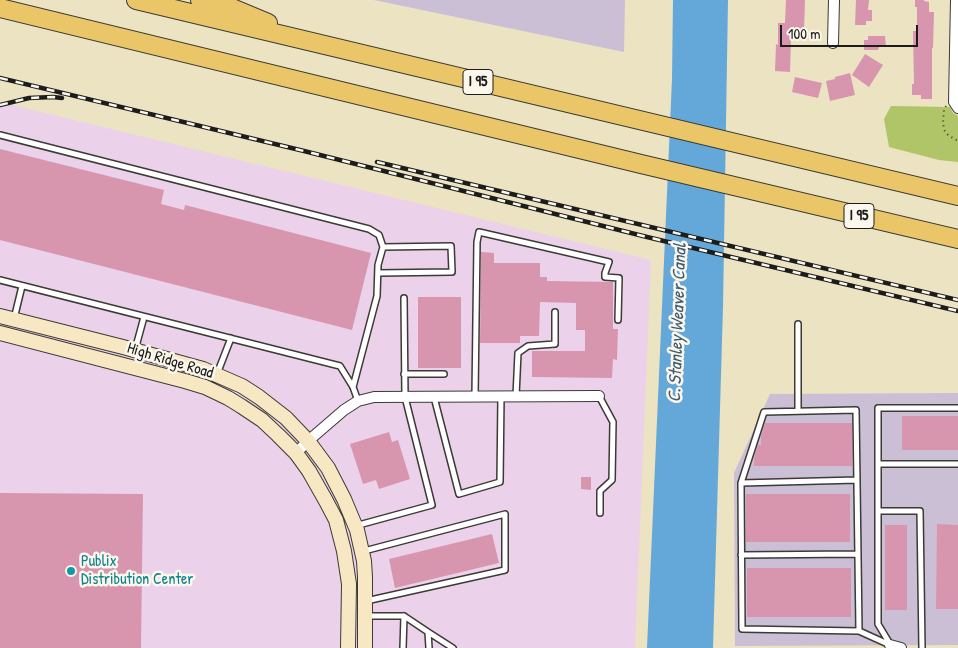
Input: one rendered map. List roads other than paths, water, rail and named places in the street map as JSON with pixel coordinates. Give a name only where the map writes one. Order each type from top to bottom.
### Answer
[{"type":"highway","name":"I 95","points":[[136,0],[958,196]]},
{"type":"highway","points":[[200,0],[232,8],[312,42]]},
{"type":"highway","name":"I 95","points":[[0,8],[958,239]]},
{"type":"street","points":[[833,43],[834,0]]},
{"type":"street","points":[[956,0],[956,105]]},
{"type":"street","points":[[4,334],[7,317]]},
{"type":"street","name":"High Ridge Road","points":[[7,317],[188,364],[242,386],[286,418],[308,441],[328,468],[355,526],[362,552],[365,577],[365,648]]},
{"type":"street","name":"High Ridge Road","points":[[4,334],[176,378],[228,398],[262,420],[296,453],[317,483],[336,520],[344,551],[349,584],[348,648]]},
{"type":"street","points":[[210,390],[217,375]]},
{"type":"street","points":[[296,453],[344,410],[358,401],[374,397],[599,396]]},
{"type":"street","points":[[349,601],[366,602]]},
{"type":"street","points":[[890,645],[901,648]]},
{"type":"lane","points":[[0,135],[369,229],[378,235],[383,247],[378,265],[377,296],[353,387]]},
{"type":"lane","points":[[474,396],[477,242],[479,232],[609,262],[605,278],[619,278],[618,320]]},
{"type":"lane","points":[[378,273],[452,272],[452,246],[383,247]]},
{"type":"lane","points":[[0,280],[340,366],[353,387],[358,401]]},
{"type":"lane","points":[[7,317],[22,286]]},
{"type":"lane","points":[[355,526],[432,505],[405,397],[404,298]]},
{"type":"lane","points":[[516,396],[518,353],[528,346],[555,344],[556,312]]},
{"type":"lane","points":[[135,350],[144,317]]},
{"type":"lane","points":[[798,324],[798,411]]},
{"type":"lane","points":[[217,375],[231,338]]},
{"type":"lane","points":[[404,374],[444,374]]},
{"type":"lane","points":[[434,397],[459,494],[500,482],[501,396]]},
{"type":"lane","points":[[599,396],[613,422],[612,480],[600,491],[600,512]]},
{"type":"lane","points":[[890,645],[878,624],[878,408],[958,408]]},
{"type":"lane","points":[[859,631],[856,410],[764,412],[741,483],[742,629],[859,631],[890,645]]},
{"type":"lane","points":[[878,464],[958,464]]},
{"type":"lane","points":[[741,483],[857,480]]},
{"type":"lane","points":[[878,511],[920,511],[922,648]]},
{"type":"lane","points":[[362,552],[505,514],[505,570],[366,602]]},
{"type":"lane","points":[[741,555],[858,554]]},
{"type":"lane","points":[[366,616],[404,616],[453,648]]},
{"type":"lane","points":[[403,648],[404,616]]},
{"type":"lane","points":[[428,632],[429,648]]},
{"type":"water","name":"C. Stanley Weaver Canal","points":[[673,0],[728,0],[723,306],[713,648],[647,648],[672,79]]},
{"type":"railway","points":[[0,78],[304,151],[647,237],[958,311]]},
{"type":"railway","points":[[0,105],[29,98],[62,98]]},
{"type":"railway","points":[[377,162],[958,300]]},
{"type":"place","name":"Publix Distribution Center","points":[[71,571]]}]
